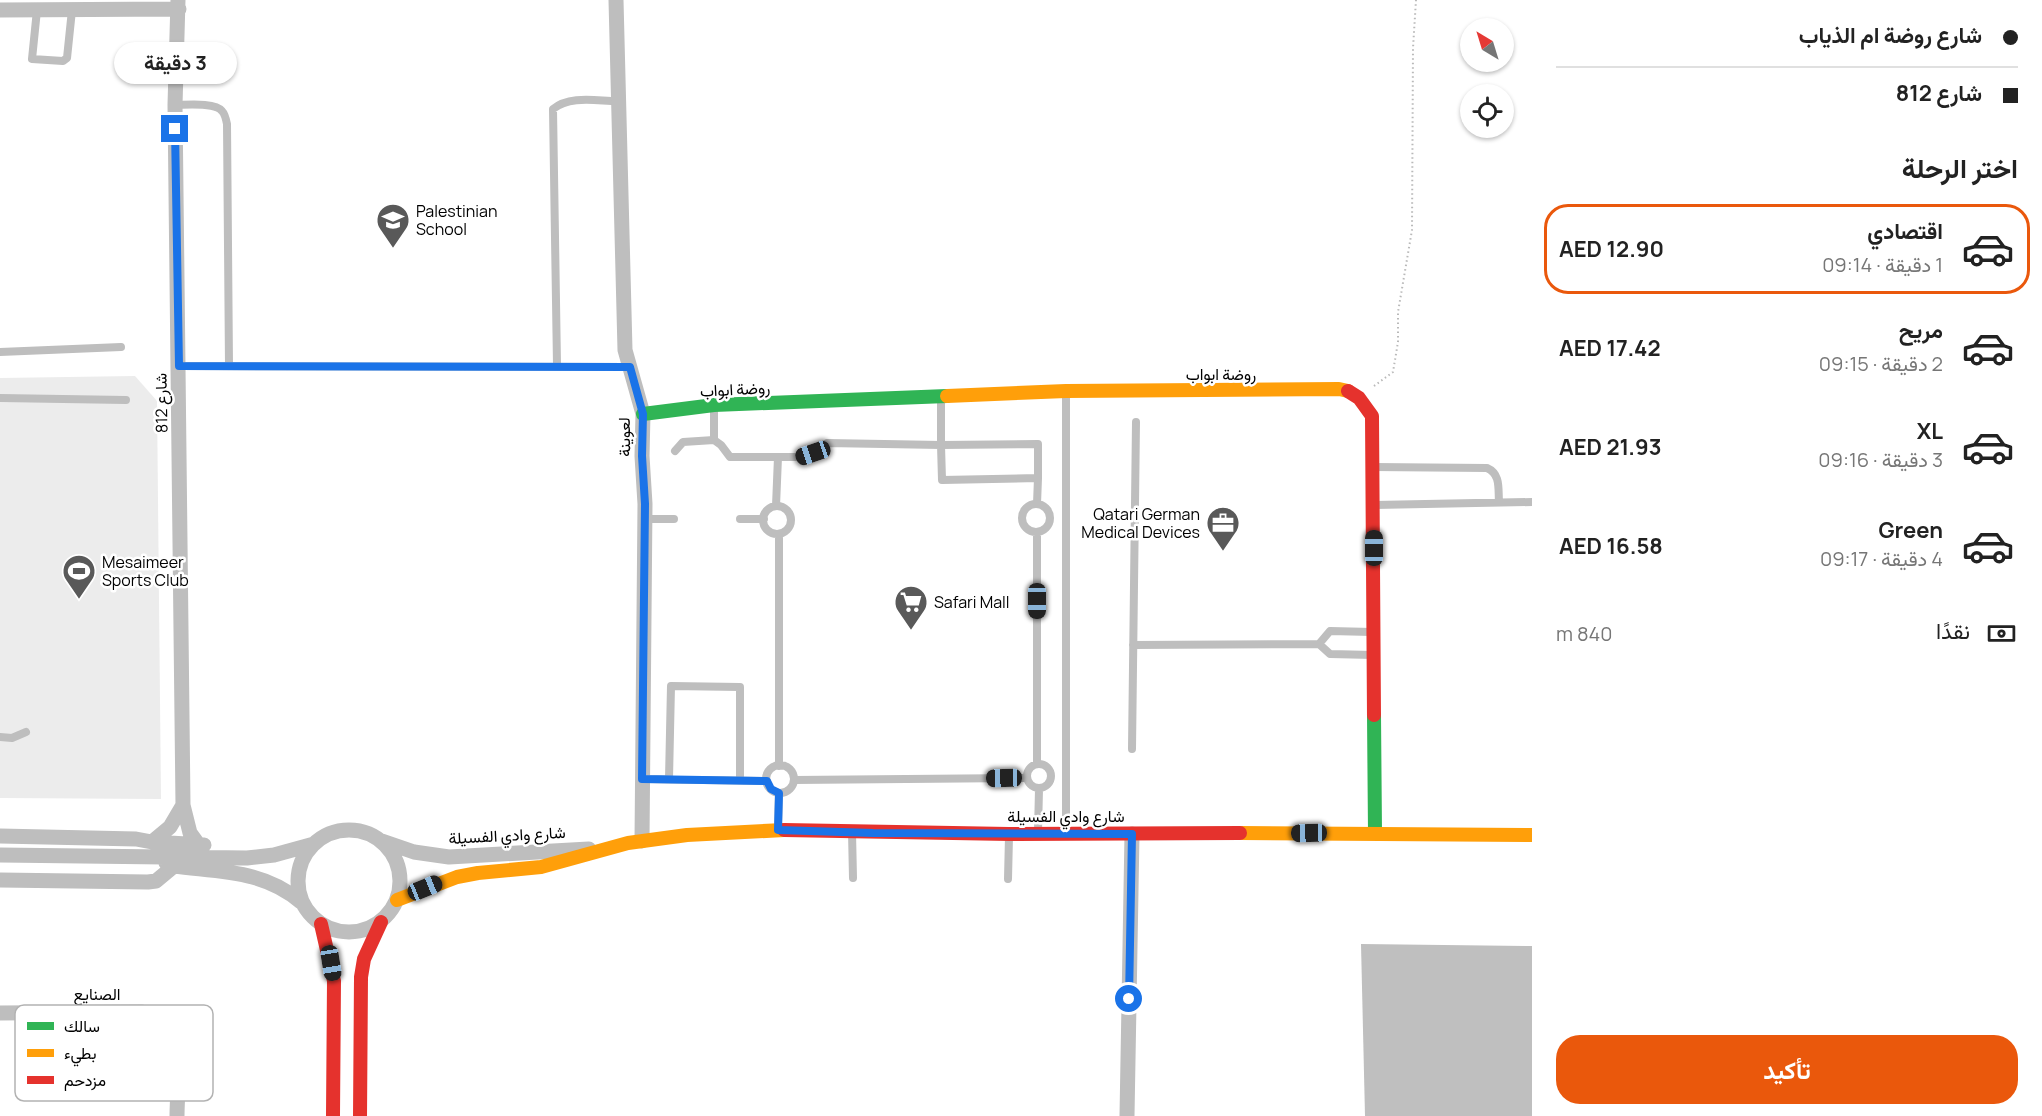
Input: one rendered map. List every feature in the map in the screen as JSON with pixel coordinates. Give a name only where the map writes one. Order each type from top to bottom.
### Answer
[{"type":"street","name":"لعوينة","points":[[616,0],[625,350],[643,414],[642,841]]},
{"type":"street","points":[[0,10],[72,10],[179,4]]},
{"type":"street","name":"شارع 812","points":[[179,4],[175,105],[183,805],[190,833],[198,844]]},
{"type":"street","name":"روضة ابواب","points":[[643,414],[714,405],[1066,392],[1339,389],[1352,392],[1360,397]]},
{"type":"street","points":[[1360,397],[1372,416],[1375,832]]},
{"type":"street","points":[[150,850],[170,827],[183,805]]},
{"type":"street","points":[[0,836],[136,839],[150,850],[174,866],[259,877],[282,887],[301,902],[321,924],[351,933],[367,929],[381,921],[390,912],[397,900],[400,884],[399,867],[392,852],[380,840],[368,833],[354,830],[340,831],[314,844],[274,855],[231,857],[150,850]]},
{"type":"street","name":"شارع وادي الفسيلة","points":[[397,900],[460,876],[542,866],[601,849],[642,841],[778,830],[1009,834],[1375,832],[1532,836]]},
{"type":"street","points":[[1127,1116],[1132,834]]},
{"type":"street","name":"شارع وادي الفسيلة","points":[[380,840],[414,852],[449,857],[601,849]]},
{"type":"street","points":[[0,855],[150,850],[198,844],[213,846],[231,857]]},
{"type":"street","points":[[301,902],[298,886],[299,871],[305,856],[314,844]]},
{"type":"street","points":[[0,880],[156,881],[174,866]]},
{"type":"street","points":[[360,1116],[361,977],[364,959],[381,921]]},
{"type":"street","points":[[321,924],[334,981],[333,1116]]},
{"type":"street","name":"الصنايع","points":[[0,1013],[15,1013]]},
{"type":"lane","points":[[37,10],[32,59],[63,61],[67,58],[72,10]]},
{"type":"lane","points":[[557,365],[553,109],[560,104],[575,100],[617,101]]},
{"type":"lane","points":[[175,105],[210,105],[219,108],[224,112],[227,124],[229,366]]},
{"type":"lane","points":[[0,352],[121,347]]},
{"type":"lane","points":[[179,366],[557,365],[630,367]]},
{"type":"lane","points":[[1066,392],[1066,833]]},
{"type":"lane","points":[[941,397],[942,480],[1038,478]]},
{"type":"lane","points":[[0,398],[126,400]]},
{"type":"lane","points":[[714,405],[714,440]]},
{"type":"lane","points":[[1132,749],[1136,422]]},
{"type":"lane","points":[[675,451],[683,442],[714,440],[730,457],[799,457],[813,453],[827,443],[1038,444],[1037,504]]},
{"type":"lane","points":[[776,506],[778,457]]},
{"type":"lane","points":[[1372,467],[1487,468],[1494,471],[1497,477],[1499,502]]},
{"type":"lane","points":[[1374,505],[1532,502]]},
{"type":"lane","points":[[1037,504],[1046,507],[1050,517],[1048,525],[1037,532],[1026,528],[1022,517],[1028,507],[1037,504]]},
{"type":"lane","points":[[776,506],[786,509],[791,518],[789,528],[779,534],[769,531],[764,519],[766,512],[776,506]]},
{"type":"lane","points":[[1050,517],[1067,517]]},
{"type":"lane","points":[[644,519],[674,519]]},
{"type":"lane","points":[[740,519],[764,519]]},
{"type":"lane","points":[[1037,532],[1037,764]]},
{"type":"lane","points":[[779,534],[779,765]]},
{"type":"lane","points":[[1319,644],[1330,631],[1374,632]]},
{"type":"lane","points":[[1133,645],[1319,644],[1330,654],[1374,655]]},
{"type":"lane","points":[[669,779],[671,686],[740,687],[740,780]]},
{"type":"lane","points":[[0,737],[12,738],[26,732]]},
{"type":"lane","points":[[1037,764],[1048,767],[1052,776],[1047,786],[1039,789],[1032,786],[1027,778],[1030,768],[1037,764]]},
{"type":"lane","points":[[779,765],[790,770],[794,780],[789,790],[779,793],[771,789],[767,781],[768,772],[779,765]]},
{"type":"lane","points":[[1052,776],[1067,777]]},
{"type":"lane","points":[[794,780],[1027,778]]},
{"type":"lane","points":[[642,779],[767,781]]},
{"type":"lane","points":[[1038,833],[1039,789]]},
{"type":"lane","points":[[778,830],[779,793]]},
{"type":"lane","points":[[852,832],[853,878]]},
{"type":"lane","points":[[1008,879],[1009,834]]},
{"type":"path","points":[[1360,397],[1393,372],[1398,342],[1398,312],[1412,230],[1413,48],[1416,0]]},
{"type":"shaded area","name":"Mesaimeer Sports Club","points":[[135,376],[157,401],[161,799],[0,798],[0,378]]},
{"type":"shaded area","points":[[1361,944],[1532,946],[1532,1116],[1365,1116]]},
{"type":"traffic: fast","points":[[643,414],[714,405],[947,396]]},
{"type":"traffic: fast","points":[[1374,715],[1375,832]]},
{"type":"traffic: slow","points":[[947,396],[1066,391],[1339,389],[1348,391]]},
{"type":"traffic: slow","points":[[397,900],[457,877],[541,867],[628,843],[687,835],[784,830]]},
{"type":"traffic: slow","points":[[1240,833],[1532,835]]},
{"type":"traffic: jam","points":[[1348,391],[1359,398],[1372,416],[1374,715]]},
{"type":"traffic: jam","points":[[784,830],[1009,834],[1240,833]]},
{"type":"traffic: jam","points":[[360,1116],[361,977],[364,959],[381,922]]},
{"type":"traffic: jam","points":[[321,924],[334,981],[333,1116]]},
{"type":"place","name":"Palestinian School","points":[[393,249]]},
{"type":"place","name":"Qatari German Medical Devices","points":[[1223,552]]},
{"type":"place","name":"Mesaimeer Sports Club","points":[[79,600]]},
{"type":"place","name":"Safari Mall","points":[[911,631]]},
{"type":"route","points":[[175,129],[179,366],[557,365],[630,367],[643,414],[642,456],[645,504],[642,779],[767,781],[774,792],[779,793],[778,830],[873,833],[1132,834],[1129,999]]}]
